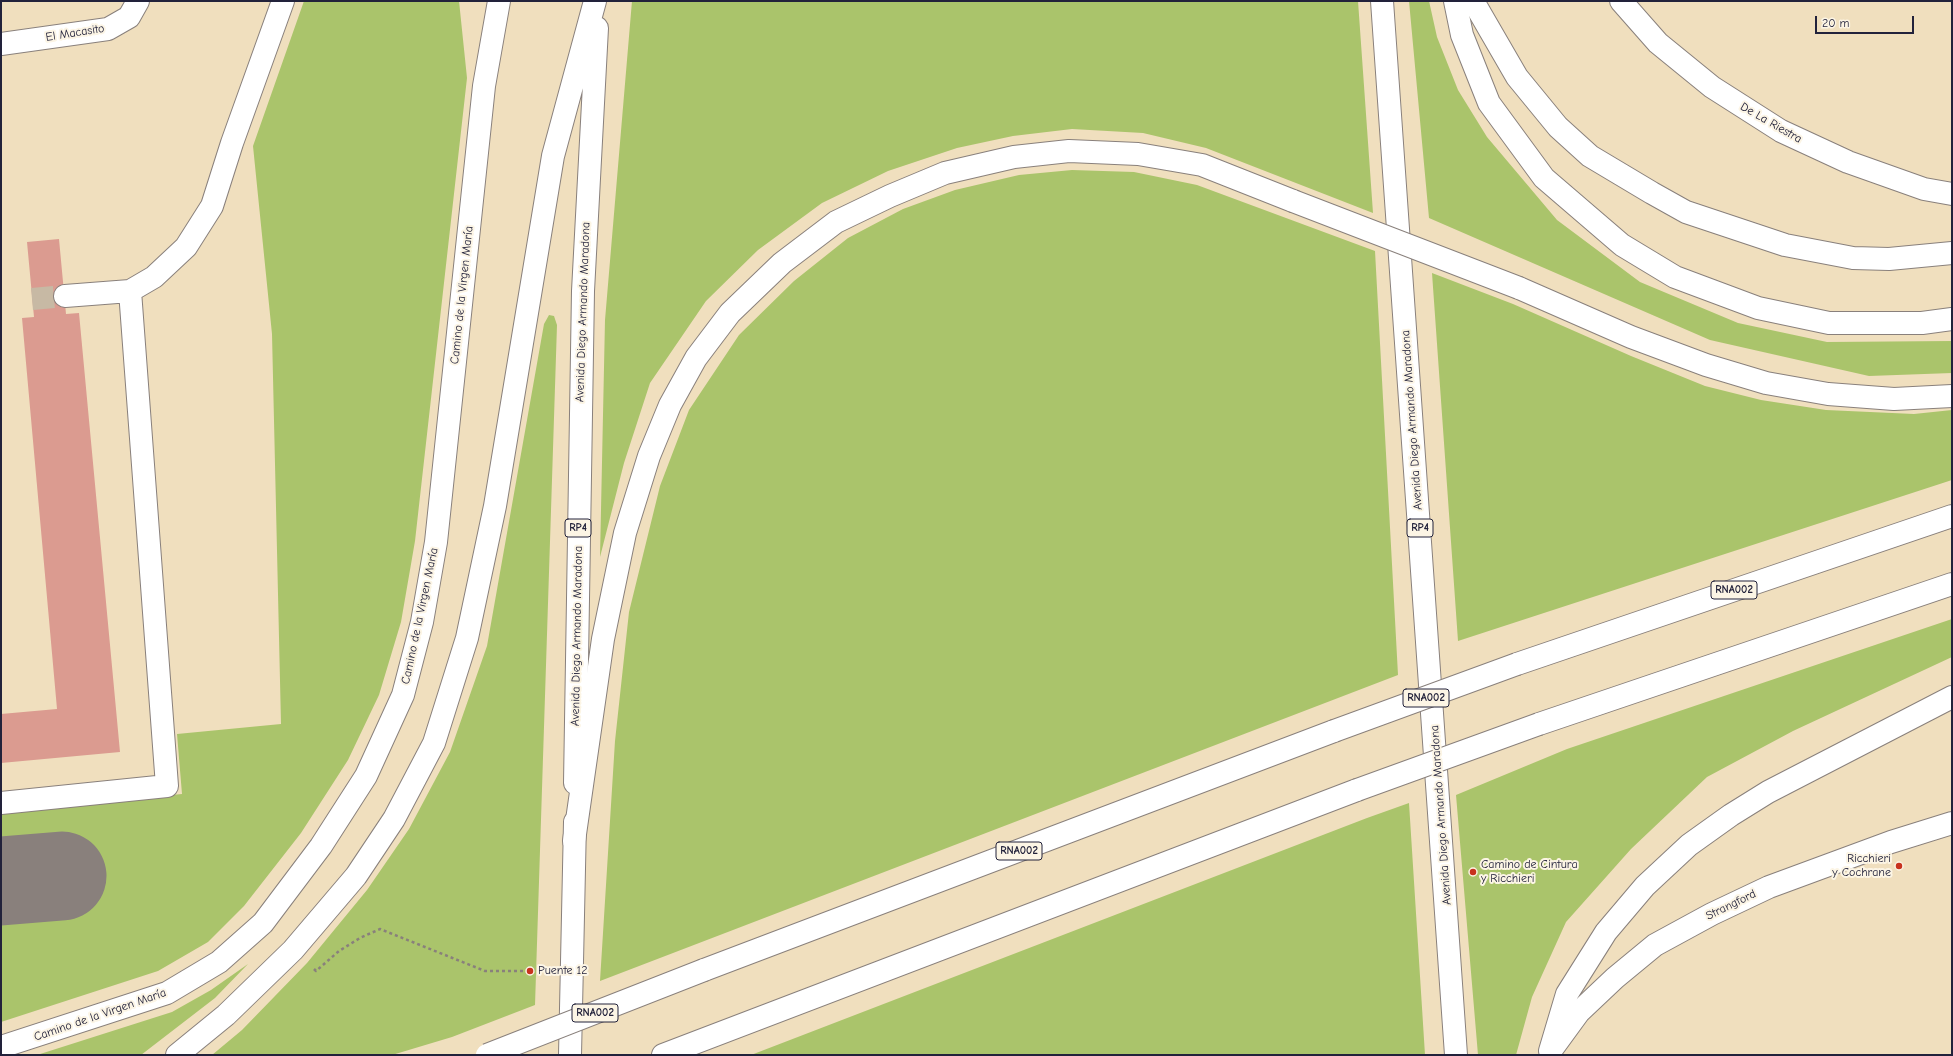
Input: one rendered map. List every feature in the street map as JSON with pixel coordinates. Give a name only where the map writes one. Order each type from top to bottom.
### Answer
[{"type":"main road","name":"El Macasito","points":[[1,44],[108,29],[129,17],[138,1]]},
{"type":"main road","points":[[65,296],[130,291],[154,277],[186,247],[212,206],[232,143],[283,1]]},
{"type":"main road","name":"Camino de la Virgen María","points":[[1,1047],[167,993],[219,962],[263,923],[321,846],[366,776],[403,695],[422,622],[436,542],[484,86],[499,1]]},
{"type":"main road","points":[[177,1055],[226,1014],[293,950],[356,876],[394,819],[434,743],[468,631],[495,506],[553,156],[594,1]]},
{"type":"main road","name":"Avenida Diego Armando Maradona","points":[[570,1055],[583,291],[598,1]]},
{"type":"main road","name":"Avenida Diego Armando Maradona","points":[[1382,1],[1456,1055]]},
{"type":"main road","points":[[1455,1],[1462,34],[1489,103],[1544,178],[1622,245],[1675,277],[1758,308],[1829,323],[1922,323],[1952,319]]},
{"type":"main road","points":[[1473,1],[1517,77],[1558,127],[1590,156],[1686,212],[1785,245],[1853,258],[1889,259],[1952,253]]},
{"type":"main road","name":"De La Riestra","points":[[1621,1],[1664,48],[1712,87],[1781,131],[1848,162],[1924,189],[1952,194]]},
{"type":"main road","points":[[574,841],[603,639],[625,533],[649,456],[670,405],[696,358],[730,313],[782,263],[836,222],[890,196],[945,173],[1014,157],[1069,151],[1138,154],[1202,165],[1519,288],[1631,337],[1706,365],[1766,383],[1828,394],[1894,399],[1952,396]]},
{"type":"main road","points":[[1,803],[167,786],[130,291]]},
{"type":"main road","name":"RNA002","points":[[487,1055],[704,970],[1334,731],[1517,664],[1952,516]]},
{"type":"main road","points":[[663,1055],[1357,790],[1539,724],[1952,584]]},
{"type":"main road","points":[[1550,1054],[1567,994],[1606,932],[1645,886],[1689,845],[1731,814],[1768,792],[1952,697]]},
{"type":"main road","name":"Strangford","points":[[1550,1054],[1579,1012],[1615,978],[1655,945],[1712,914],[1770,887],[1891,842],[1952,823]]},
{"type":"green space","points":[[304,1],[459,1],[467,78],[415,541],[401,622],[379,695],[348,760],[301,833],[244,906],[208,942],[158,971],[1,1022],[1,812],[182,794],[177,734],[281,724],[272,334],[253,146]]},
{"type":"green space","points":[[632,1],[1358,1],[1373,213],[1206,148],[1143,133],[1072,129],[1013,136],[957,148],[888,171],[822,203],[758,250],[706,301],[650,383],[624,463],[600,557],[605,320]]},
{"type":"green space","points":[[1409,1],[1429,1],[1437,37],[1458,90],[1487,137],[1557,220],[1640,282],[1738,323],[1827,342],[1952,341],[1952,373],[1869,376],[1710,340],[1429,218]]},
{"type":"green space","points":[[1072,170],[1134,172],[1197,185],[1375,251],[1398,675],[600,981],[615,741],[629,612],[660,486],[689,410],[739,335],[794,281],[848,238],[903,209],[955,190],[1019,175]]},
{"type":"green space","points":[[1432,273],[1513,304],[1631,356],[1705,386],[1761,400],[1826,410],[1914,414],[1952,410],[1952,480],[1458,641]]},
{"type":"green space","points":[[549,315],[554,316],[557,325],[535,1005],[452,1037],[392,1055],[212,1055],[242,1030],[307,963],[367,890],[409,829],[450,752],[487,646],[544,324]]},
{"type":"green space","points":[[1952,619],[1952,657],[1793,731],[1707,777],[1631,849],[1566,922],[1532,997],[1516,1055],[1478,1055],[1456,795],[1567,749]]},
{"type":"green space","points":[[1409,803],[1425,1055],[751,1055],[1367,818]]},
{"type":"green space","points":[[248,964],[215,998],[141,1055],[37,1055],[172,1012],[211,990]]},
{"type":"building","points":[[59,239],[66,314],[79,313],[120,752],[1,763],[1,714],[57,709],[22,318],[34,317],[27,242]]},
{"type":"taxiway","points":[[1,881],[62,876]]},
{"type":"tunnel","points":[[32,299],[65,296]]},
{"type":"place","name":"Ricchieri y Cochrane","points":[[1899,866]]},
{"type":"place","name":"Camino de Cintura y Ricchieri","points":[[1473,872]]},
{"type":"place","name":"Puente 12","points":[[530,971]]}]
